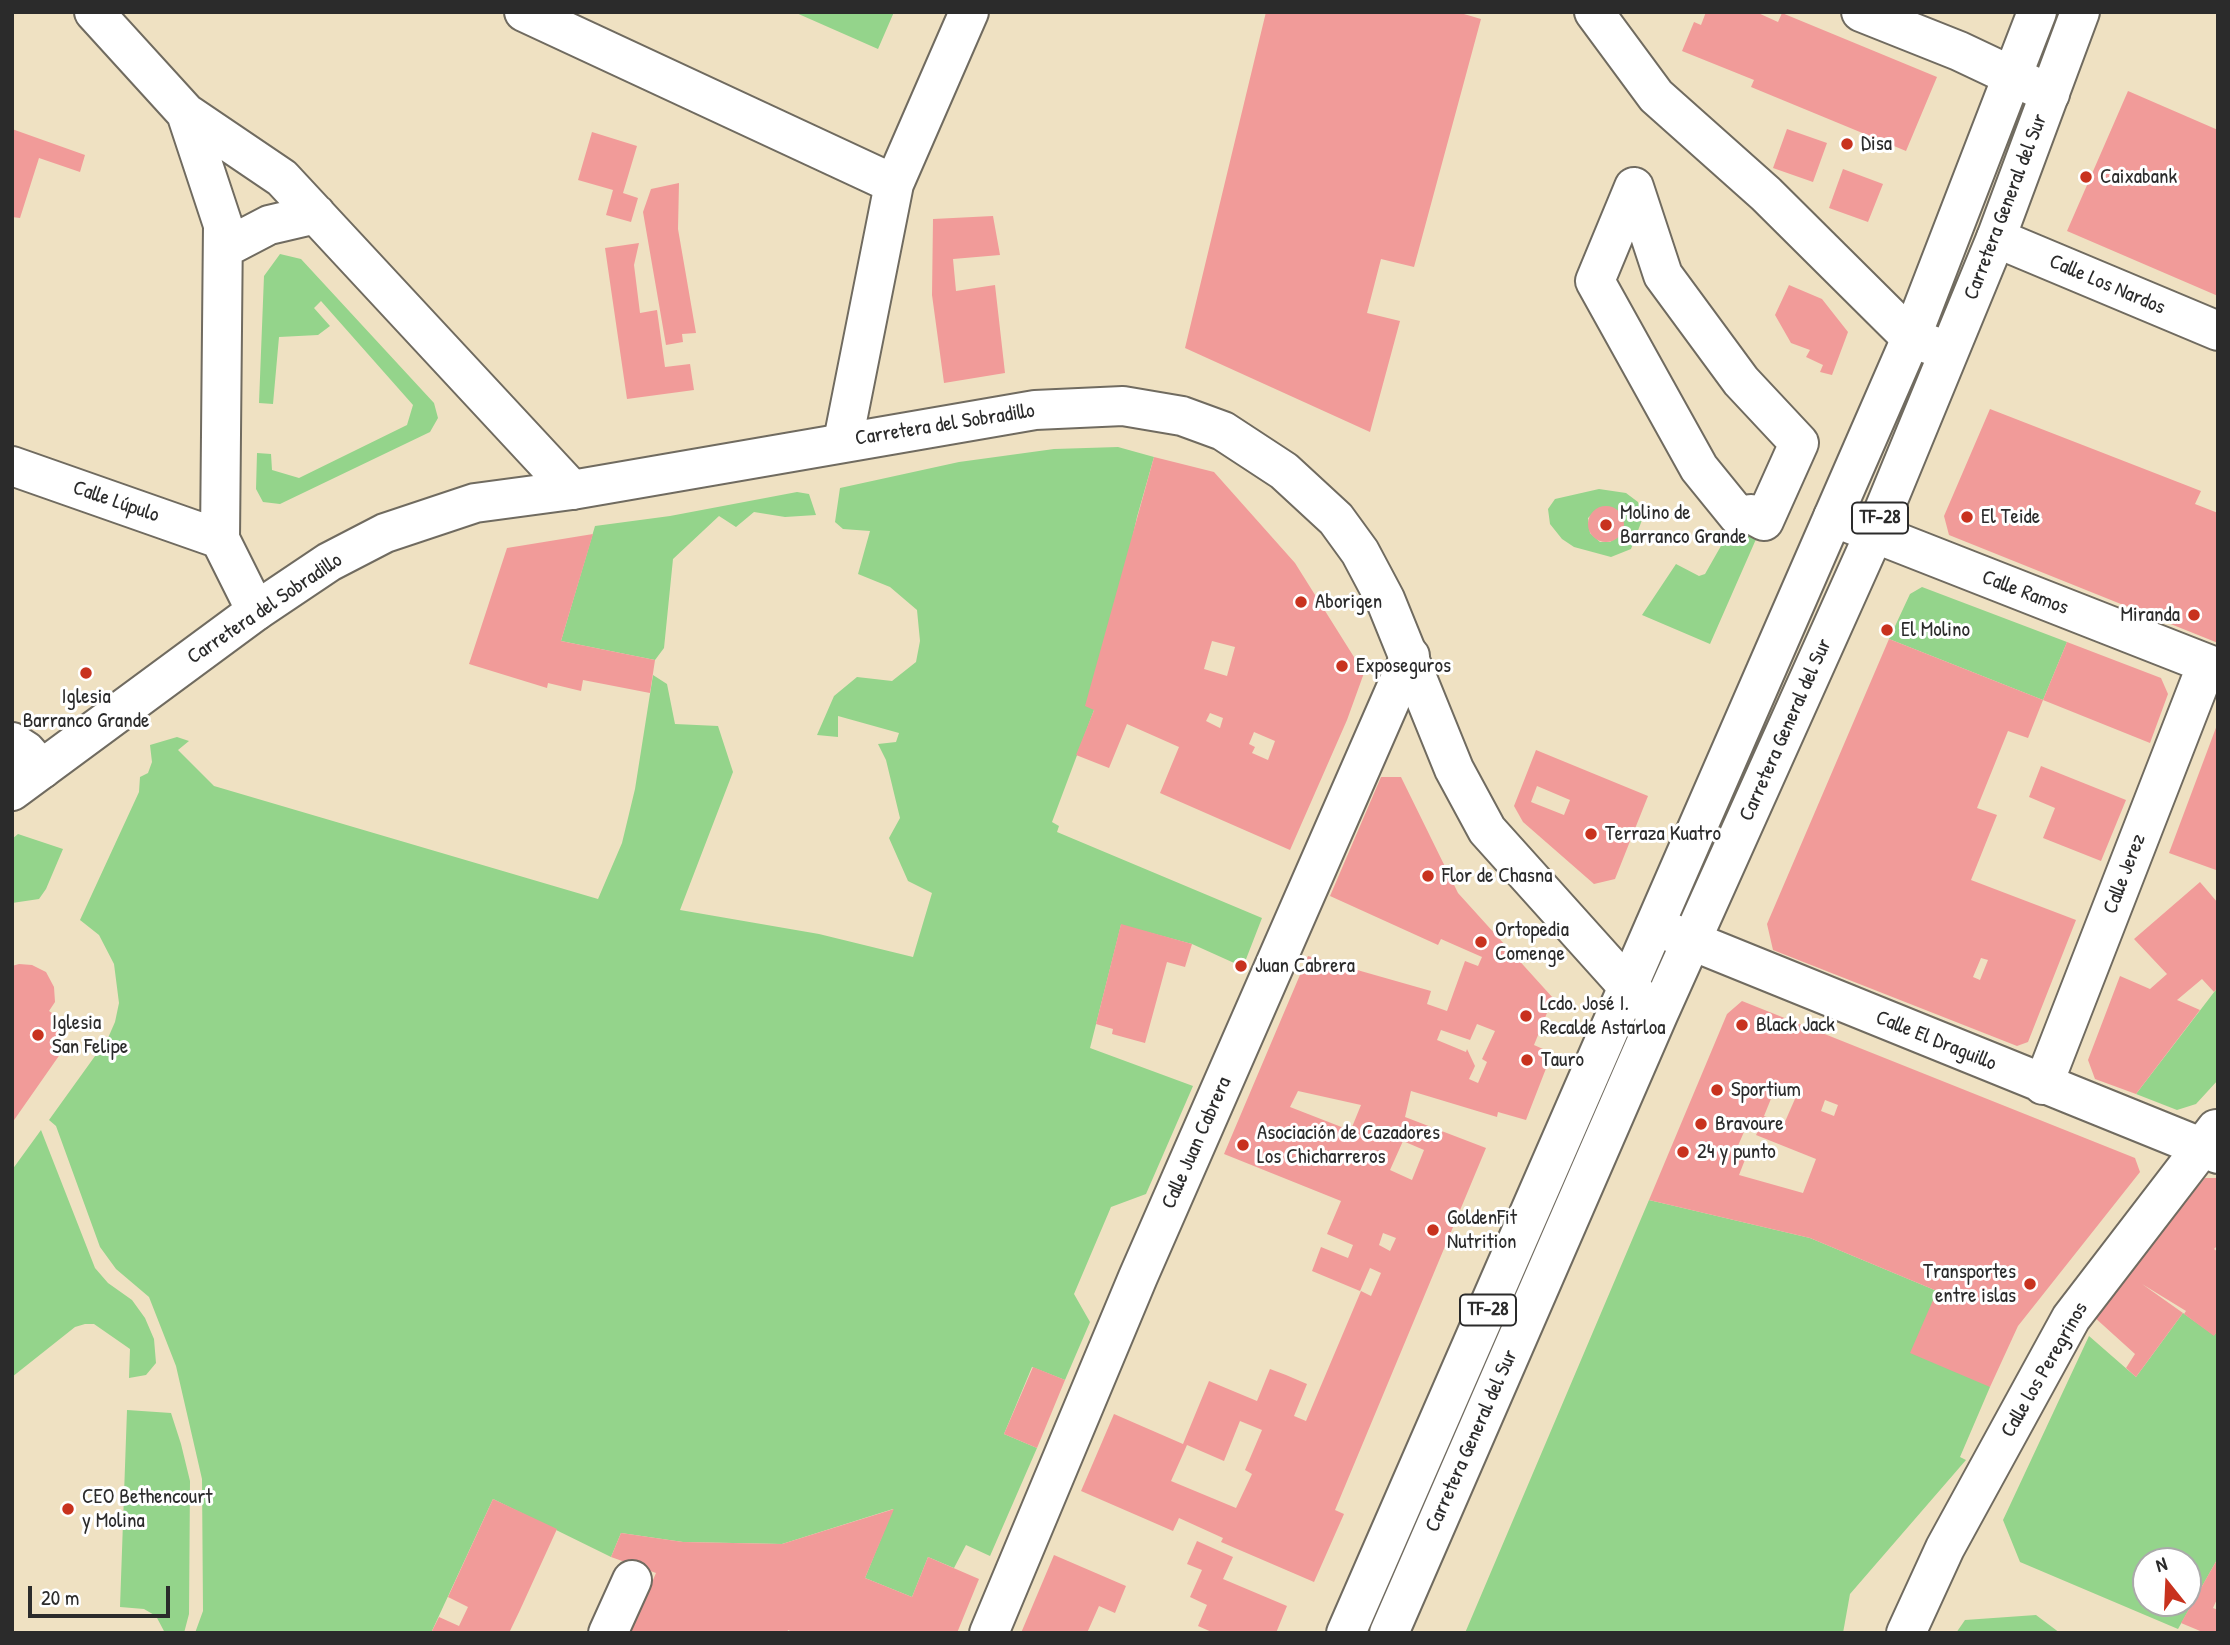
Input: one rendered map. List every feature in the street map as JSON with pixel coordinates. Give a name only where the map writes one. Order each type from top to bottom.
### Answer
[{"type":"street","points":[[94,12],[186,113],[282,177],[572,490]]},
{"type":"street","points":[[524,12],[894,184]]},
{"type":"street","points":[[843,441],[894,184],[969,12]]},
{"type":"street","points":[[1861,12],[2050,94]]},
{"type":"street","name":"Carretera General del Sur","points":[[1346,1633],[1911,338],[2036,12]]},
{"type":"street","name":"Carretera General del Sur","points":[[1390,1633],[1658,1015],[1874,534],[1996,238],[2080,12]]},
{"type":"street","points":[[1604,19],[1656,96],[1766,194],[1911,338],[1948,351]]},
{"type":"street","points":[[186,113],[223,225],[220,539],[256,611]]},
{"type":"street","points":[[1634,187],[1663,275],[1741,381],[1799,443],[1764,521],[1751,514],[1738,516],[1699,468],[1595,281],[1634,187]]},
{"type":"street","points":[[223,249],[269,225],[316,214]]},
{"type":"street","name":"Calle Los Nardos","points":[[1996,238],[2218,331]]},
{"type":"street","name":"Carretera del Sobradillo","points":[[27,780],[256,611],[328,562],[385,533],[475,503],[572,490],[843,441],[1035,410],[1123,406],[1182,416],[1223,431],[1283,471],[1336,519],[1379,587],[1410,656],[1454,769],[1487,830],[1629,988],[1658,1015]]},
{"type":"street","name":"Calle Lúpulo","points":[[12,466],[220,539]]},
{"type":"street","name":"Calle Ramos","points":[[1833,517],[2213,666]]},
{"type":"street","name":"Calle Juan Cabrera","points":[[989,1633],[1138,1277],[1410,656]]},
{"type":"street","name":"Calle Jerez","points":[[2043,1085],[2213,666]]},
{"type":"street","points":[[12,742],[26,751],[27,780]]},
{"type":"street","name":"Calle El Draguillo","points":[[1655,926],[2043,1085],[2212,1143]]},
{"type":"street","name":"Calle los Peregrinos","points":[[1906,1633],[1945,1548],[2071,1318],[2212,1143]]},
{"type":"street","points":[[608,1633],[632,1580]]},
{"type":"green space","points":[[794,12],[894,12],[878,49]]},
{"type":"green space","points":[[280,254],[301,259],[434,403],[438,418],[430,432],[280,504],[263,502],[256,489],[257,453],[271,454],[272,470],[299,478],[407,425],[413,405],[321,301],[314,308],[330,326],[318,335],[279,337],[273,404],[259,403],[264,276]]},
{"type":"green space","points":[[1118,447],[1154,457],[1137,517],[1094,710],[1052,822],[1059,826],[1057,832],[1262,918],[1243,967],[1192,944],[1121,925],[1090,1048],[1193,1086],[1146,1194],[1111,1207],[1074,1294],[1090,1322],[1065,1380],[1032,1367],[1004,1434],[1037,1448],[990,1556],[966,1545],[954,1568],[928,1557],[912,1597],[865,1578],[893,1509],[782,1544],[683,1542],[621,1533],[611,1557],[493,1499],[431,1633],[195,1633],[203,1611],[202,1479],[176,1366],[149,1297],[116,1269],[100,1247],[56,1126],[49,1120],[108,1038],[115,1022],[119,1003],[114,964],[99,935],[80,920],[139,792],[140,777],[148,773],[152,762],[150,745],[177,737],[189,741],[178,750],[214,786],[598,899],[622,843],[635,789],[653,675],[667,684],[675,724],[718,726],[733,772],[680,910],[819,934],[913,957],[932,893],[908,881],[889,838],[900,818],[886,760],[878,744],[896,742],[899,733],[838,716],[838,737],[817,735],[834,696],[857,677],[892,681],[916,662],[920,641],[917,610],[890,587],[858,574],[870,531],[843,529],[835,522],[840,488],[959,462],[1054,449]]},
{"type":"green space","points":[[1599,489],[1626,493],[1638,502],[1642,520],[1631,549],[1611,557],[1574,547],[1562,539],[1550,524],[1548,509],[1555,499]],"holes":[[[1610,507],[1622,516],[1622,533],[1610,542],[1600,542],[1590,533],[1588,518],[1599,508]]]},
{"type":"green space","points":[[797,492],[809,494],[816,515],[785,517],[754,512],[736,527],[719,516],[673,559],[664,648],[655,660],[561,641],[595,526],[670,516]]},
{"type":"green space","points":[[1738,516],[1764,521],[1710,644],[1642,615],[1676,564],[1699,576],[1705,574]]},
{"type":"green space","points":[[1922,587],[2067,642],[2043,700],[1889,639],[1910,594]]},
{"type":"green space","points":[[18,834],[63,849],[39,899],[12,903],[12,839]]},
{"type":"green space","points":[[2218,987],[2218,1080],[2196,1104],[2177,1110],[2136,1094]]},
{"type":"green space","points":[[41,1130],[95,1268],[108,1283],[132,1300],[145,1318],[154,1339],[156,1363],[146,1375],[129,1378],[130,1349],[94,1324],[85,1324],[75,1327],[12,1377],[12,1170]]},
{"type":"green space","points":[[1649,1200],[1810,1238],[1937,1291],[1990,1387],[1960,1457],[1966,1460],[1850,1594],[1843,1633],[1465,1633]]},
{"type":"green space","points":[[2183,1313],[2214,1335],[2218,1330],[2218,1558],[2202,1586],[2202,1547],[2132,1547],[2132,1609],[2020,1562],[2003,1520],[2089,1336],[2136,1377]]},
{"type":"green space","points":[[127,1410],[171,1413],[181,1444],[190,1481],[189,1614],[184,1633],[165,1633],[156,1616],[144,1609],[120,1607]]},
{"type":"green space","points":[[2036,1615],[2060,1633],[1956,1633],[1965,1620]]},
{"type":"green space","points":[[2150,1617],[2185,1617],[2178,1629]]},
{"type":"building","points":[[1266,12],[1457,12],[1481,19],[1414,267],[1381,259],[1367,313],[1400,321],[1370,432],[1185,348]]},
{"type":"building","points":[[1706,12],[1756,12],[1778,22],[1782,13],[1937,77],[1906,151],[1751,87],[1754,80],[1682,51],[1694,22],[1701,25]]},
{"type":"building","points":[[2128,91],[2218,130],[2218,296],[2067,231]]},
{"type":"building","points":[[12,129],[85,155],[80,172],[39,158],[20,218],[12,217]]},
{"type":"building","points":[[1787,129],[1827,143],[1813,182],[1773,168]]},
{"type":"building","points":[[592,132],[637,146],[623,193],[638,198],[631,222],[606,215],[613,190],[578,180]]},
{"type":"building","points":[[1843,169],[1883,184],[1868,222],[1829,208]]},
{"type":"building","points":[[679,183],[678,229],[696,333],[682,334],[683,342],[666,345],[643,212],[651,189]]},
{"type":"building","points":[[993,216],[1000,255],[953,259],[956,291],[995,285],[1005,373],[944,383],[932,295],[933,219]]},
{"type":"building","points":[[639,243],[634,265],[640,313],[657,310],[665,367],[690,364],[694,390],[627,399],[605,248]]},
{"type":"building","points":[[1789,285],[1822,299],[1848,332],[1832,375],[1820,372],[1823,365],[1806,357],[1810,350],[1791,343],[1775,315]]},
{"type":"building","points":[[1990,409],[2201,491],[2195,504],[2218,513],[2218,643],[1949,535],[1944,516]]},
{"type":"building","points":[[1154,457],[1214,472],[1295,563],[1364,673],[1347,720],[1290,850],[1160,793],[1179,747],[1127,724],[1109,768],[1076,755],[1094,710],[1085,706]],"holes":[[[1212,641],[1235,647],[1227,676],[1204,669]],[[1210,713],[1223,718],[1220,728],[1206,721]],[[1254,732],[1275,741],[1268,760],[1252,753],[1255,747],[1249,744]]]},
{"type":"building","name":"Molino de Barranco Grande","points":[[1606,506],[1619,511],[1624,524],[1619,537],[1606,542],[1593,537],[1588,524],[1593,511]]},
{"type":"building","points":[[593,534],[561,641],[655,660],[650,693],[583,680],[581,691],[548,683],[547,688],[469,664],[507,548]]},
{"type":"building","points":[[1889,639],[2043,700],[2028,738],[2008,731],[1977,808],[1997,815],[1971,880],[2076,920],[2028,1042],[2017,1046],[1773,950],[1767,924]],"holes":[[[1981,958],[1988,960],[1980,980],[1973,977]]]},
{"type":"building","points":[[2067,642],[2161,678],[2168,694],[2150,743],[2043,700]]},
{"type":"building","points":[[2217,725],[2218,864],[2216,870],[2169,853]]},
{"type":"building","points":[[1536,750],[1648,796],[1615,879],[1594,884],[1523,822],[1514,806]],"holes":[[[1537,786],[1570,800],[1564,815],[1531,802]]]},
{"type":"building","points":[[2041,766],[2126,800],[2101,861],[2043,838],[2055,808],[2029,797]]},
{"type":"building","points":[[1381,777],[1401,777],[1458,893],[1553,998],[1534,1045],[1552,1053],[1526,1120],[1498,1112],[1497,1117],[1411,1091],[1405,1117],[1486,1148],[1335,1510],[1344,1514],[1314,1582],[1221,1542],[1223,1538],[1179,1518],[1173,1531],[1081,1491],[1114,1414],[1183,1444],[1209,1381],[1257,1401],[1270,1369],[1286,1375],[1307,1384],[1294,1416],[1306,1421],[1361,1291],[1371,1296],[1381,1273],[1370,1268],[1360,1291],[1312,1271],[1321,1247],[1348,1258],[1353,1245],[1327,1234],[1341,1201],[1224,1154],[1308,956],[1431,991],[1427,1004],[1447,1011],[1465,961],[1478,966],[1482,957],[1441,939],[1438,945],[1330,896]],"holes":[[[1477,1024],[1495,1031],[1482,1059],[1487,1062],[1478,1083],[1469,1079],[1475,1066],[1467,1049],[1466,1052],[1437,1040],[1441,1030],[1470,1040]],[[1298,1091],[1361,1105],[1352,1127],[1345,1125],[1344,1128],[1290,1107]],[[1403,1141],[1424,1150],[1412,1180],[1390,1170]],[[1383,1233],[1396,1238],[1390,1251],[1379,1245]],[[1240,1421],[1262,1430],[1245,1470],[1252,1474],[1236,1508],[1171,1481],[1187,1445],[1224,1461]]]},
{"type":"building","points":[[2200,882],[2218,903],[2218,987],[2214,992],[2202,979],[2177,1000],[2200,1010],[2136,1094],[2095,1079],[2088,1060],[2120,976],[2150,989],[2167,974],[2134,939]]},
{"type":"building","points":[[1121,924],[1192,944],[1185,967],[1167,962],[1145,1043],[1112,1034],[1113,1029],[1096,1024]]},
{"type":"building","name":"Iglesia San Felipe","points":[[32,965],[46,972],[54,987],[55,1002],[49,1011],[70,1025],[56,1045],[63,1050],[12,1123],[12,966]]},
{"type":"building","points":[[1742,1001],[2135,1158],[2140,1172],[2018,1326],[1990,1387],[1910,1353],[1937,1291],[1810,1238],[1649,1200],[1727,1014]],"holes":[[[1777,1084],[1798,1092],[1784,1124],[1764,1116]],[[1825,1100],[1838,1105],[1834,1116],[1821,1111]],[[1747,1125],[1759,1129],[1756,1135],[1816,1159],[1803,1193],[1739,1175],[1748,1152],[1737,1148]]]},
{"type":"building","points":[[2205,1178],[2218,1178],[2218,1245],[2214,1249],[2218,1252],[2218,1330],[2214,1336],[2184,1314],[2186,1311],[2142,1284],[2183,1313],[2136,1377],[2126,1368],[2135,1354],[2093,1316]]},
{"type":"building","points":[[1033,1367],[1065,1380],[1037,1448],[1004,1434]]},
{"type":"building","points":[[493,1499],[557,1529],[520,1610],[509,1633],[431,1633],[439,1617],[459,1626],[468,1607],[448,1597]]},
{"type":"building","points":[[894,1509],[865,1578],[912,1597],[928,1557],[979,1579],[957,1633],[795,1633],[788,1630],[787,1633],[630,1633],[656,1573],[611,1557],[621,1533],[683,1542],[782,1544]]},
{"type":"building","points":[[1197,1541],[1233,1557],[1223,1579],[1287,1606],[1276,1633],[1214,1633],[1198,1626],[1207,1605],[1190,1597],[1202,1570],[1187,1564]]},
{"type":"building","points":[[1054,1555],[1126,1586],[1115,1613],[1099,1606],[1087,1633],[1021,1633]]},
{"type":"building","points":[[2218,1558],[2218,1597],[2213,1608],[2218,1610],[2218,1633],[2205,1633],[2181,1623],[2184,1617],[2202,1617],[2202,1586]]},
{"type":"place","name":"Disa","points":[[1847,144]]},
{"type":"place","name":"Caixabank","points":[[2086,177]]},
{"type":"place","name":"El Teide","points":[[1967,517]]},
{"type":"place","name":"Molino de Barranco Grande","points":[[1606,525]]},
{"type":"place","name":"Aborigen","points":[[1301,602]]},
{"type":"place","name":"Miranda","points":[[2194,615]]},
{"type":"place","name":"El Molino","points":[[1887,630]]},
{"type":"place","name":"Exposeguros","points":[[1342,666]]},
{"type":"place","name":"Iglesia Barranco Grande","points":[[86,673]]},
{"type":"place","name":"Terraza Kuatro","points":[[1591,834]]},
{"type":"place","name":"Flor de Chasna","points":[[1428,876]]},
{"type":"place","name":"Ortopedia Comenge","points":[[1481,942]]},
{"type":"place","name":"Juan Cabrera","points":[[1241,966]]},
{"type":"place","name":"Lcdo. José I. Recalde Astarloa","points":[[1526,1016]]},
{"type":"place","name":"Black Jack","points":[[1742,1025]]},
{"type":"place","name":"Iglesia San Felipe","points":[[38,1035]]},
{"type":"place","name":"Tauro","points":[[1527,1060]]},
{"type":"place","name":"Sportium","points":[[1717,1090]]},
{"type":"place","name":"Bravoure","points":[[1701,1124]]},
{"type":"place","name":"Asociación de Cazadores Los Chicharreros","points":[[1243,1145]]},
{"type":"place","name":"24 y punto","points":[[1683,1152]]},
{"type":"place","name":"GoldenFit Nutrition","points":[[1433,1230]]},
{"type":"place","name":"Transportes entre islas","points":[[2030,1284]]},
{"type":"place","name":"CEO Bethencourt y Molina","points":[[68,1509]]}]
